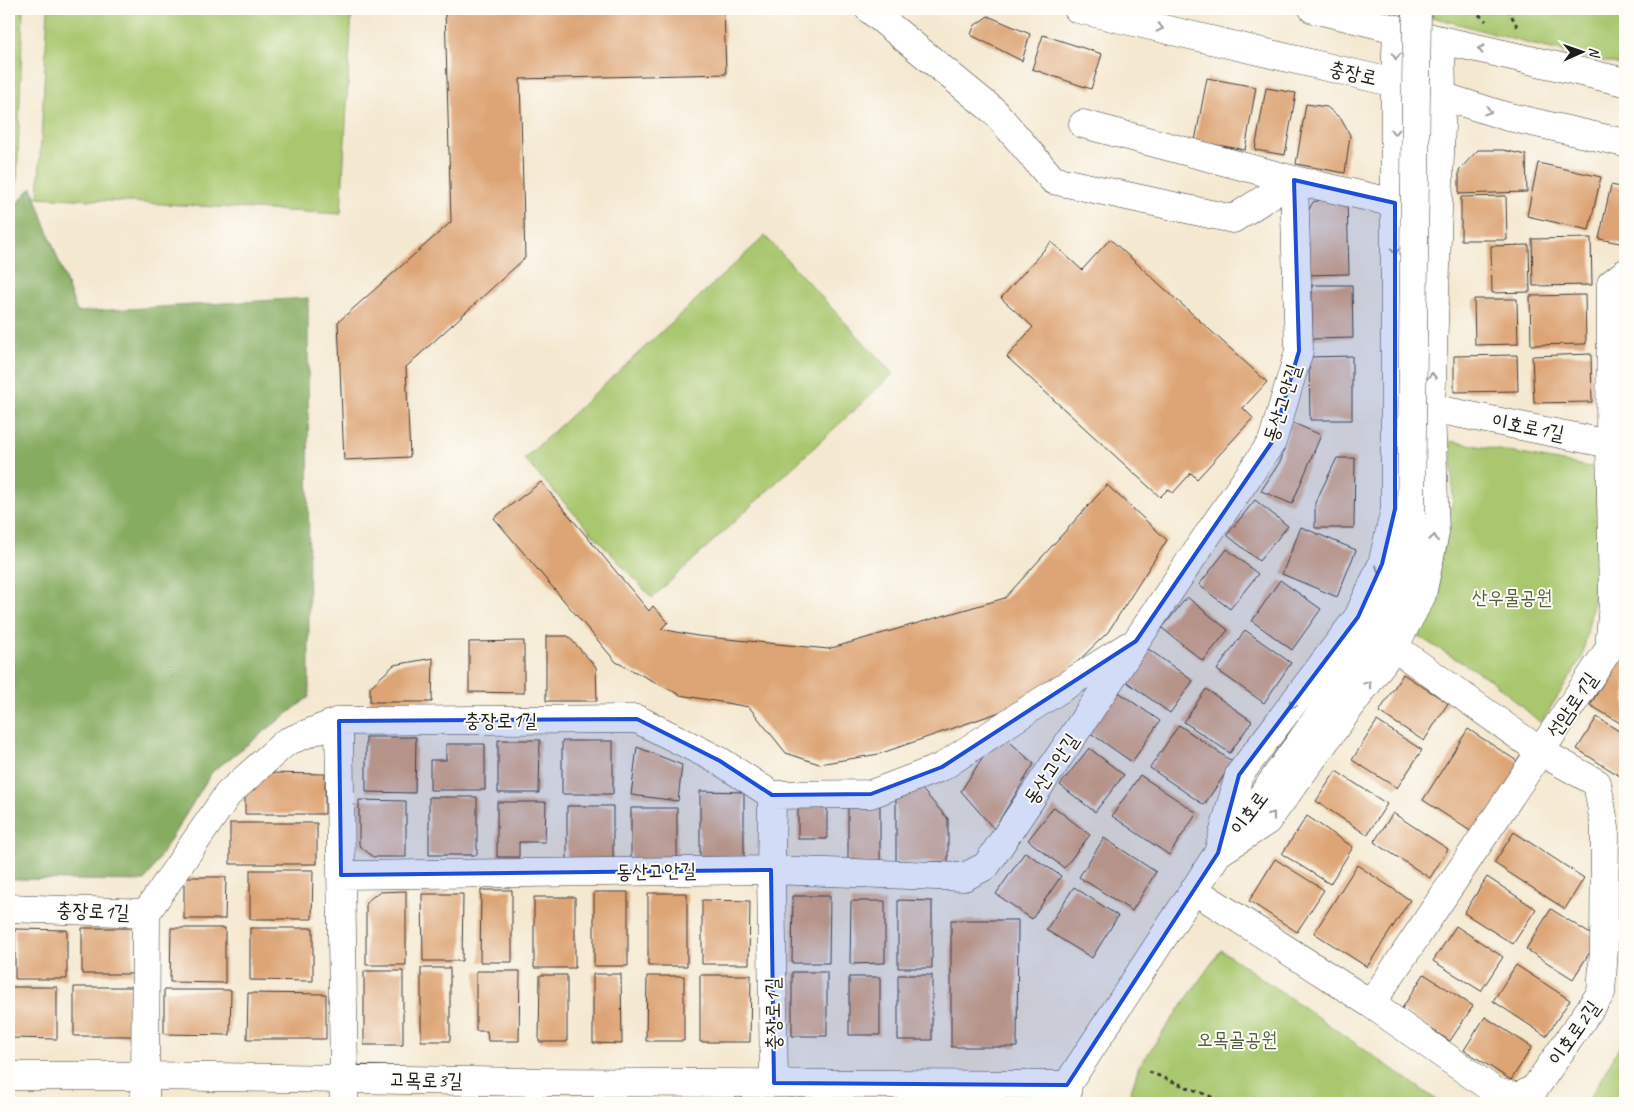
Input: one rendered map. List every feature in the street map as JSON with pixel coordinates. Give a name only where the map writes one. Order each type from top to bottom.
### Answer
[{"type":"street","points":[[870,9],[995,112],[1053,180],[1233,219],[1294,180]]},
{"type":"street","name":"충장로","points":[[1078,9],[1395,83],[1505,116],[1625,143]]},
{"type":"street","points":[[1313,9],[1625,82]]},
{"type":"street","name":"이호로","points":[[1067,1094],[1218,853],[1259,800],[1383,625],[1404,570],[1411,514],[1417,9]]},
{"type":"street","points":[[1218,853],[1239,775],[1358,617],[1382,564],[1395,509],[1395,83],[1398,29]]},
{"type":"street","points":[[1218,853],[1267,821],[1394,647],[1422,595],[1435,533],[1431,408],[1442,96],[1441,40]]},
{"type":"street","points":[[1083,124],[1294,180],[1396,203]]},
{"type":"street","name":"동산고안길","points":[[341,875],[772,870],[964,877],[986,866],[1272,442],[1298,351],[1294,180]]},
{"type":"street","name":"선암로1길","points":[[1371,1004],[1610,649],[1619,605],[1618,445],[1611,284],[1625,273]]},
{"type":"street","name":"이호로1길","points":[[1431,408],[1618,445]]},
{"type":"street","points":[[772,795],[871,794],[942,767],[1136,641]]},
{"type":"street","name":"이호로2길","points":[[1194,890],[1371,1004],[1496,1092],[1519,1097],[1535,1088],[1601,993],[1604,950],[1604,828],[1597,783],[1541,752],[1394,647]]},
{"type":"street","name":"충장로1길","points":[[9,908],[146,913],[228,794],[286,742],[339,720],[637,719],[720,761],[772,795],[774,1083]]},
{"type":"street","points":[[339,720],[344,1091]]},
{"type":"street","points":[[145,1103],[146,913]]},
{"type":"street","name":"고목로3길","points":[[9,1076],[145,1076],[344,1091],[536,1093],[774,1083],[1067,1094]]},
{"type":"path","points":[[1473,9],[1490,25]]},
{"type":"path","points":[[1149,1072],[1226,1103]]},
{"type":"highlighted area","points":[[1294,180],[1395,203],[1395,509],[1382,564],[1358,617],[1239,775],[1218,853],[1067,1085],[774,1083],[771,870],[341,875],[339,721],[637,719],[720,761],[772,795],[871,794],[942,767],[1136,641],[1272,442],[1299,351]]},
{"type":"green space","points":[[9,9],[23,9],[17,185],[9,193]]},
{"type":"green space","points":[[48,9],[352,9],[341,214],[38,197]]},
{"type":"green space","points":[[1401,9],[1625,9],[1625,66],[1526,43]]},
{"type":"green space","points":[[32,187],[77,312],[308,298],[309,697],[212,772],[145,881],[9,879],[9,212]]},
{"type":"green space","points":[[765,236],[893,374],[652,598],[524,459]]},
{"type":"green space","name":"산우물공원","points":[[1451,441],[1595,468],[1599,547],[1592,608],[1582,658],[1541,723],[1491,680],[1411,632],[1433,584],[1453,500]]},
{"type":"green space","name":"오목골공원","points":[[1221,950],[1441,1103],[1127,1103],[1139,1066]]},
{"type":"green space","points":[[1625,1037],[1625,1103],[1587,1103]]},
{"type":"building","points":[[445,9],[724,9],[726,74],[520,79],[525,258],[406,367],[410,457],[344,460],[338,322],[451,222]]},
{"type":"building","points":[[988,16],[1030,34],[1022,61],[971,35],[974,26]]},
{"type":"building","points":[[1043,35],[1102,54],[1091,89],[1032,69]]},
{"type":"building","points":[[1207,78],[1256,87],[1245,150],[1195,141]]},
{"type":"building","points":[[1266,88],[1296,93],[1285,155],[1255,150]]},
{"type":"building","points":[[1306,104],[1327,107],[1341,119],[1350,135],[1345,173],[1296,164]]},
{"type":"building","points":[[1478,150],[1503,150],[1526,155],[1527,192],[1459,194],[1459,170]]},
{"type":"building","points":[[1538,163],[1601,177],[1589,230],[1527,216]]},
{"type":"building","points":[[1611,185],[1625,188],[1625,244],[1599,239]]},
{"type":"building","points":[[1506,196],[1507,240],[1461,240],[1461,197]]},
{"type":"building","points":[[1347,198],[1349,274],[1303,275],[1302,223],[1313,202],[1325,199]]},
{"type":"building","points":[[1591,238],[1592,285],[1533,286],[1532,239]]},
{"type":"building","points":[[1110,239],[1267,382],[1243,408],[1253,418],[1197,479],[1191,473],[1173,493],[1168,489],[1160,497],[1007,357],[1033,327],[1001,298],[1051,242],[1082,270]]},
{"type":"building","points":[[1529,245],[1530,292],[1492,293],[1491,246]]},
{"type":"building","points":[[1312,285],[1352,285],[1353,338],[1312,339]]},
{"type":"building","points":[[1585,295],[1586,344],[1531,345],[1530,296]]},
{"type":"building","points":[[1474,299],[1517,299],[1518,344],[1475,345]]},
{"type":"building","points":[[1591,354],[1592,402],[1534,403],[1532,356]]},
{"type":"building","points":[[1517,355],[1518,391],[1454,392],[1454,356]]},
{"type":"building","points":[[1352,356],[1352,420],[1310,420],[1309,357]]},
{"type":"building","points":[[1291,422],[1321,435],[1292,504],[1261,491],[1281,460]]},
{"type":"building","points":[[1337,458],[1355,458],[1354,528],[1315,528],[1315,503]]},
{"type":"building","points":[[541,482],[649,611],[653,606],[668,622],[661,629],[697,636],[828,649],[1005,598],[1107,485],[1167,540],[1108,632],[1040,698],[879,754],[819,764],[786,753],[749,707],[680,695],[616,662],[494,518]]},
{"type":"building","points":[[1255,500],[1288,526],[1259,561],[1227,535]]},
{"type":"building","points":[[1301,527],[1356,550],[1337,597],[1282,574]]},
{"type":"building","points":[[1227,549],[1258,574],[1230,609],[1199,585]]},
{"type":"building","points":[[1280,580],[1321,609],[1292,650],[1252,621]]},
{"type":"building","points":[[1187,597],[1228,630],[1203,661],[1162,628]]},
{"type":"building","points":[[1245,630],[1291,663],[1264,703],[1217,670]]},
{"type":"building","points":[[546,636],[568,636],[596,667],[597,701],[546,701]]},
{"type":"building","points":[[524,641],[524,693],[469,692],[469,642]]},
{"type":"building","points":[[1625,647],[1625,726],[1590,705]]},
{"type":"building","points":[[1147,648],[1193,681],[1170,713],[1124,680]]},
{"type":"building","points":[[433,658],[432,702],[370,702],[370,687],[394,665]]},
{"type":"building","points":[[1403,674],[1448,703],[1424,741],[1379,712]]},
{"type":"building","points":[[1206,689],[1252,721],[1230,753],[1184,722]]},
{"type":"building","points":[[1117,691],[1160,721],[1132,762],[1089,732]]},
{"type":"building","points":[[1597,717],[1625,735],[1625,775],[1623,778],[1577,749]]},
{"type":"building","points":[[1377,721],[1422,750],[1397,788],[1352,760]]},
{"type":"building","points":[[1179,725],[1233,762],[1204,805],[1150,768]]},
{"type":"building","points":[[1468,729],[1523,765],[1478,836],[1423,800]]},
{"type":"building","points":[[999,732],[1034,764],[994,829],[961,791]]},
{"type":"building","points":[[366,737],[416,737],[415,793],[366,792]]},
{"type":"building","points":[[498,740],[540,740],[539,793],[498,793]]},
{"type":"building","points":[[562,741],[613,741],[613,794],[562,794]]},
{"type":"building","points":[[446,744],[485,744],[485,790],[430,790],[430,760],[446,760]]},
{"type":"building","points":[[637,747],[682,765],[678,801],[631,795]]},
{"type":"building","points":[[1089,748],[1124,775],[1095,812],[1060,785]]},
{"type":"building","points":[[1336,771],[1387,804],[1367,835],[1316,801]]},
{"type":"building","points":[[265,773],[325,774],[325,814],[245,814],[245,795]]},
{"type":"building","points":[[1140,775],[1197,813],[1169,855],[1112,816]]},
{"type":"building","points":[[920,787],[948,819],[948,862],[896,862],[896,796]]},
{"type":"building","points":[[700,791],[744,792],[744,858],[700,858]]},
{"type":"building","points":[[429,797],[477,797],[477,855],[429,855]]},
{"type":"building","points":[[359,800],[406,801],[406,857],[373,857],[359,845]]},
{"type":"building","points":[[497,802],[546,802],[545,842],[519,842],[519,857],[497,857]]},
{"type":"building","points":[[848,802],[880,802],[880,864],[848,864]]},
{"type":"building","points":[[798,803],[827,803],[827,839],[798,839]]},
{"type":"building","points":[[567,806],[613,806],[613,862],[567,862]]},
{"type":"building","points":[[1054,807],[1090,835],[1064,868],[1028,840]]},
{"type":"building","points":[[631,808],[677,808],[677,862],[631,861]]},
{"type":"building","points":[[1393,813],[1448,849],[1430,878],[1374,842]]},
{"type":"building","points":[[1307,816],[1353,847],[1330,884],[1282,854]]},
{"type":"building","points":[[230,823],[317,823],[317,864],[230,864]]},
{"type":"building","points":[[1514,832],[1584,878],[1565,909],[1494,863]]},
{"type":"building","points":[[1104,838],[1156,872],[1132,911],[1079,877]]},
{"type":"building","points":[[1025,852],[1061,876],[1032,919],[996,894]]},
{"type":"building","points":[[1275,859],[1324,890],[1297,932],[1249,901]]},
{"type":"building","points":[[1357,865],[1410,900],[1367,967],[1314,933]]},
{"type":"building","points":[[250,870],[313,870],[312,919],[250,919]]},
{"type":"building","points":[[184,877],[226,877],[225,919],[184,919]]},
{"type":"building","points":[[1487,877],[1536,909],[1513,944],[1464,913]]},
{"type":"building","points":[[1074,887],[1118,916],[1092,958],[1046,930]]},
{"type":"building","points":[[481,890],[512,890],[512,962],[480,962]]},
{"type":"building","points":[[406,891],[406,965],[366,965],[366,902],[379,892]]},
{"type":"building","points":[[594,892],[628,892],[628,966],[594,966]]},
{"type":"building","points":[[648,893],[687,893],[687,966],[648,966]]},
{"type":"building","points":[[422,894],[463,894],[462,961],[423,961]]},
{"type":"building","points":[[793,896],[830,896],[829,963],[792,963]]},
{"type":"building","points":[[534,897],[575,897],[575,968],[534,968]]},
{"type":"building","points":[[702,900],[750,901],[749,964],[702,964]]},
{"type":"building","points":[[898,900],[932,901],[932,968],[898,968]]},
{"type":"building","points":[[851,901],[885,901],[885,963],[850,964]]},
{"type":"building","points":[[1551,909],[1598,939],[1573,979],[1526,949]]},
{"type":"building","points":[[951,920],[1018,920],[1017,1047],[951,1047]]},
{"type":"building","points":[[1456,926],[1503,957],[1481,991],[1433,961]]},
{"type":"building","points":[[82,928],[133,928],[133,974],[82,974]]},
{"type":"building","points":[[171,928],[225,928],[225,983],[170,982]]},
{"type":"building","points":[[250,928],[313,928],[313,981],[250,980]]},
{"type":"building","points":[[15,929],[67,930],[67,979],[15,979]]},
{"type":"building","points":[[1516,965],[1570,1000],[1546,1036],[1493,1001]]},
{"type":"building","points":[[421,968],[450,968],[450,1041],[421,1041]]},
{"type":"building","points":[[364,971],[403,971],[403,1045],[364,1045]]},
{"type":"building","points":[[476,971],[520,971],[519,1041],[488,1041],[487,1031],[476,1031]]},
{"type":"building","points":[[792,972],[827,972],[827,1036],[792,1036]]},
{"type":"building","points":[[593,974],[621,974],[622,1044],[593,1043]]},
{"type":"building","points":[[1424,974],[1473,1006],[1450,1041],[1401,1010]]},
{"type":"building","points":[[540,975],[567,975],[567,1042],[539,1042]]},
{"type":"building","points":[[700,975],[751,975],[750,1042],[700,1042]]},
{"type":"building","points":[[898,975],[932,975],[932,1040],[898,1040]]},
{"type":"building","points":[[647,976],[684,976],[684,1041],[646,1041]]},
{"type":"building","points":[[849,977],[880,977],[880,1035],[849,1035]]},
{"type":"building","points":[[11,987],[57,987],[57,1039],[11,1038]]},
{"type":"building","points":[[74,987],[134,987],[134,1036],[74,1036]]},
{"type":"building","points":[[164,990],[231,990],[230,1035],[164,1034]]},
{"type":"building","points":[[248,993],[326,994],[326,1039],[247,1039]]},
{"type":"building","points":[[1485,1017],[1532,1047],[1511,1080],[1464,1050]]}]
